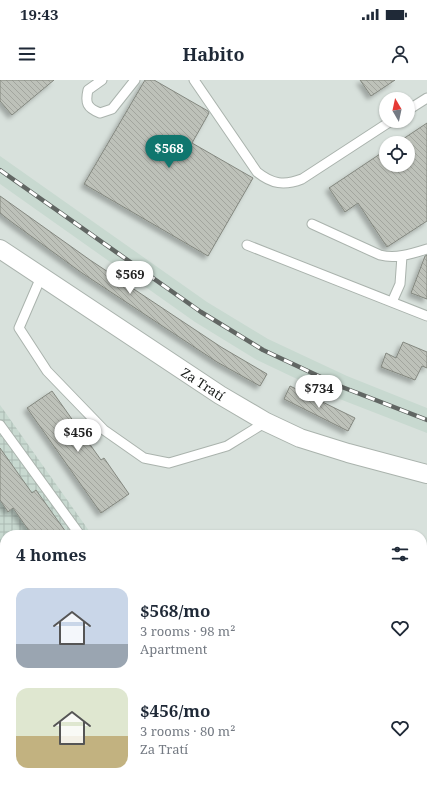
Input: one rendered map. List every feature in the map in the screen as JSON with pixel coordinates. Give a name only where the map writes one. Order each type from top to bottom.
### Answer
[{"type":"street","name":"Za Tratí","points":[[0,249],[220,395],[266,422],[300,438],[334,449],[427,474]]},
{"type":"lane","points":[[102,80],[88,90],[86,101],[90,108],[100,113],[112,109],[135,80]]},
{"type":"lane","points":[[194,80],[258,172],[268,180],[278,184],[292,184],[302,179],[380,128]]},
{"type":"lane","points":[[415,106],[427,98]]},
{"type":"lane","points":[[312,224],[380,255],[394,257],[402,256],[427,249]]},
{"type":"lane","points":[[247,245],[427,316]]},
{"type":"lane","points":[[392,302],[400,284],[402,256]]},
{"type":"lane","points":[[41,277],[18,328],[47,371],[93,419],[104,430],[144,458],[169,463],[227,446],[266,422]]},
{"type":"lane","points":[[0,425],[76,530]]},
{"type":"shaded area","points":[[0,156],[207,302],[268,339],[347,376],[427,408],[427,433],[337,398],[257,360],[195,322],[0,184]]},
{"type":"shaded area","points":[[0,405],[88,530],[0,530]]},
{"type":"building","points":[[0,80],[54,80],[12,115],[0,101]]},
{"type":"building","points":[[145,80],[154,80],[208,111],[209,113],[192,143],[253,178],[208,256],[84,184]]},
{"type":"building","points":[[360,80],[395,80],[371,96]]},
{"type":"building","points":[[427,123],[427,221],[387,247],[358,203],[345,212],[329,188],[379,155],[379,172],[415,172],[415,136],[408,136]]},
{"type":"building","points":[[0,196],[90,260],[221,347],[267,374],[260,386],[217,362],[82,273],[13,223],[0,213]]},
{"type":"building","points":[[427,255],[427,299],[411,293],[425,256]]},
{"type":"building","points":[[403,342],[427,352],[427,368],[422,366],[415,380],[381,367],[386,353],[396,358]]},
{"type":"building","points":[[290,386],[355,418],[348,431],[284,399]]},
{"type":"building","points":[[52,391],[101,460],[104,458],[129,494],[101,513],[27,408]]},
{"type":"building","points":[[0,448],[32,493],[36,490],[64,530],[28,530],[13,508],[8,512],[0,500]]},
{"type":"railway","points":[[0,170],[201,312],[263,350],[342,387],[427,420]]}]
